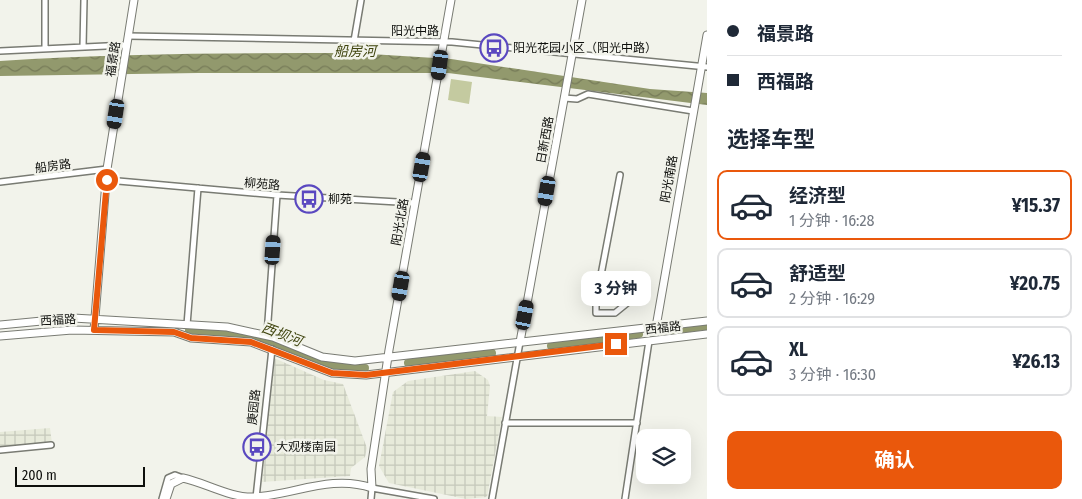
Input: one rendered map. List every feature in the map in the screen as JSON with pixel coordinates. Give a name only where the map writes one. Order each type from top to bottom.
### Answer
[{"type":"street","points":[[45,0],[45,49]]},
{"type":"street","points":[[83,47],[84,0]]},
{"type":"street","name":"福景路","points":[[94,330],[108,169],[134,0]]},
{"type":"street","points":[[354,42],[361,0]]},
{"type":"street","name":"阳光北路","points":[[372,488],[371,468],[385,373],[451,0]]},
{"type":"street","name":"日新西路","points":[[520,342],[582,0]]},
{"type":"street","name":"阳光南路","points":[[656,327],[693,110],[704,66],[707,35]]},
{"type":"street","name":"阳光中路","points":[[128,36],[354,42],[444,41],[704,66]]},
{"type":"street","points":[[0,51],[83,47],[126,49]]},
{"type":"street","points":[[565,94],[577,99],[588,94],[693,110]]},
{"type":"street","name":"船房路","points":[[0,182],[108,169]]},
{"type":"street","points":[[620,175],[596,300],[596,313],[615,313],[631,300]]},
{"type":"street","name":"柳苑路","points":[[107,180],[277,195],[415,203]]},
{"type":"street","points":[[187,324],[198,188]]},
{"type":"street","points":[[267,335],[277,195]]},
{"type":"street","name":"西福路","points":[[0,325],[43,320],[94,318],[243,329],[267,335],[310,353],[335,360],[388,359],[707,321]]},
{"type":"street","name":"西福路","points":[[0,336],[94,330],[174,332],[191,338],[251,342],[332,373],[366,375],[707,334]]},
{"type":"street","points":[[625,499],[649,341]]},
{"type":"street","points":[[492,499],[520,342]]},
{"type":"street","name":"庚园路","points":[[256,498],[272,350]]},
{"type":"street","points":[[506,422],[637,423]]},
{"type":"street","points":[[0,450],[51,445]]},
{"type":"street","points":[[162,499],[168,478],[175,475],[234,494],[256,498],[322,484],[361,484],[372,488],[434,499]]},
{"type":"street","points":[[166,499],[171,484],[183,478]]},
{"type":"street","points":[[371,499],[372,488]]},
{"type":"shaded area","points":[[451,79],[472,82],[469,104],[448,100]]},
{"type":"shaded area","points":[[274,358],[324,380],[343,384],[367,448],[365,457],[351,468],[350,476],[262,482]]},
{"type":"shaded area","points":[[475,371],[488,380],[490,386],[487,416],[502,417],[487,497],[466,499],[389,483],[379,466],[393,392],[408,381]]},
{"type":"shaded area","points":[[50,428],[52,443],[0,447],[0,432]]},
{"type":"water","points":[[221,53],[354,53],[451,59],[650,89],[707,93],[707,105],[448,73],[198,73],[0,76],[0,61],[44,58]]},
{"type":"waterway","name":"西坝河","points":[[674,330],[707,326]]},
{"type":"waterway","name":"西坝河","points":[[189,330],[254,336],[324,363],[344,368],[365,368]]},
{"type":"waterway","name":"西坝河","points":[[551,346],[639,334]]},
{"type":"waterway","name":"西坝河","points":[[408,363],[492,353]]},
{"type":"place","name":"阳光花园小区（阳光中路）","points":[[494,48]]},
{"type":"place","name":"柳苑","points":[[309,199]]},
{"type":"place","name":"大观楼南园","points":[[257,447]]},
{"type":"route","points":[[107,180],[94,330],[174,332],[191,338],[217,338],[251,342],[312,367],[332,373],[349,375],[366,375],[616,344]]},
{"type":"water label","name":"船房河","points":[[355,51]]}]
